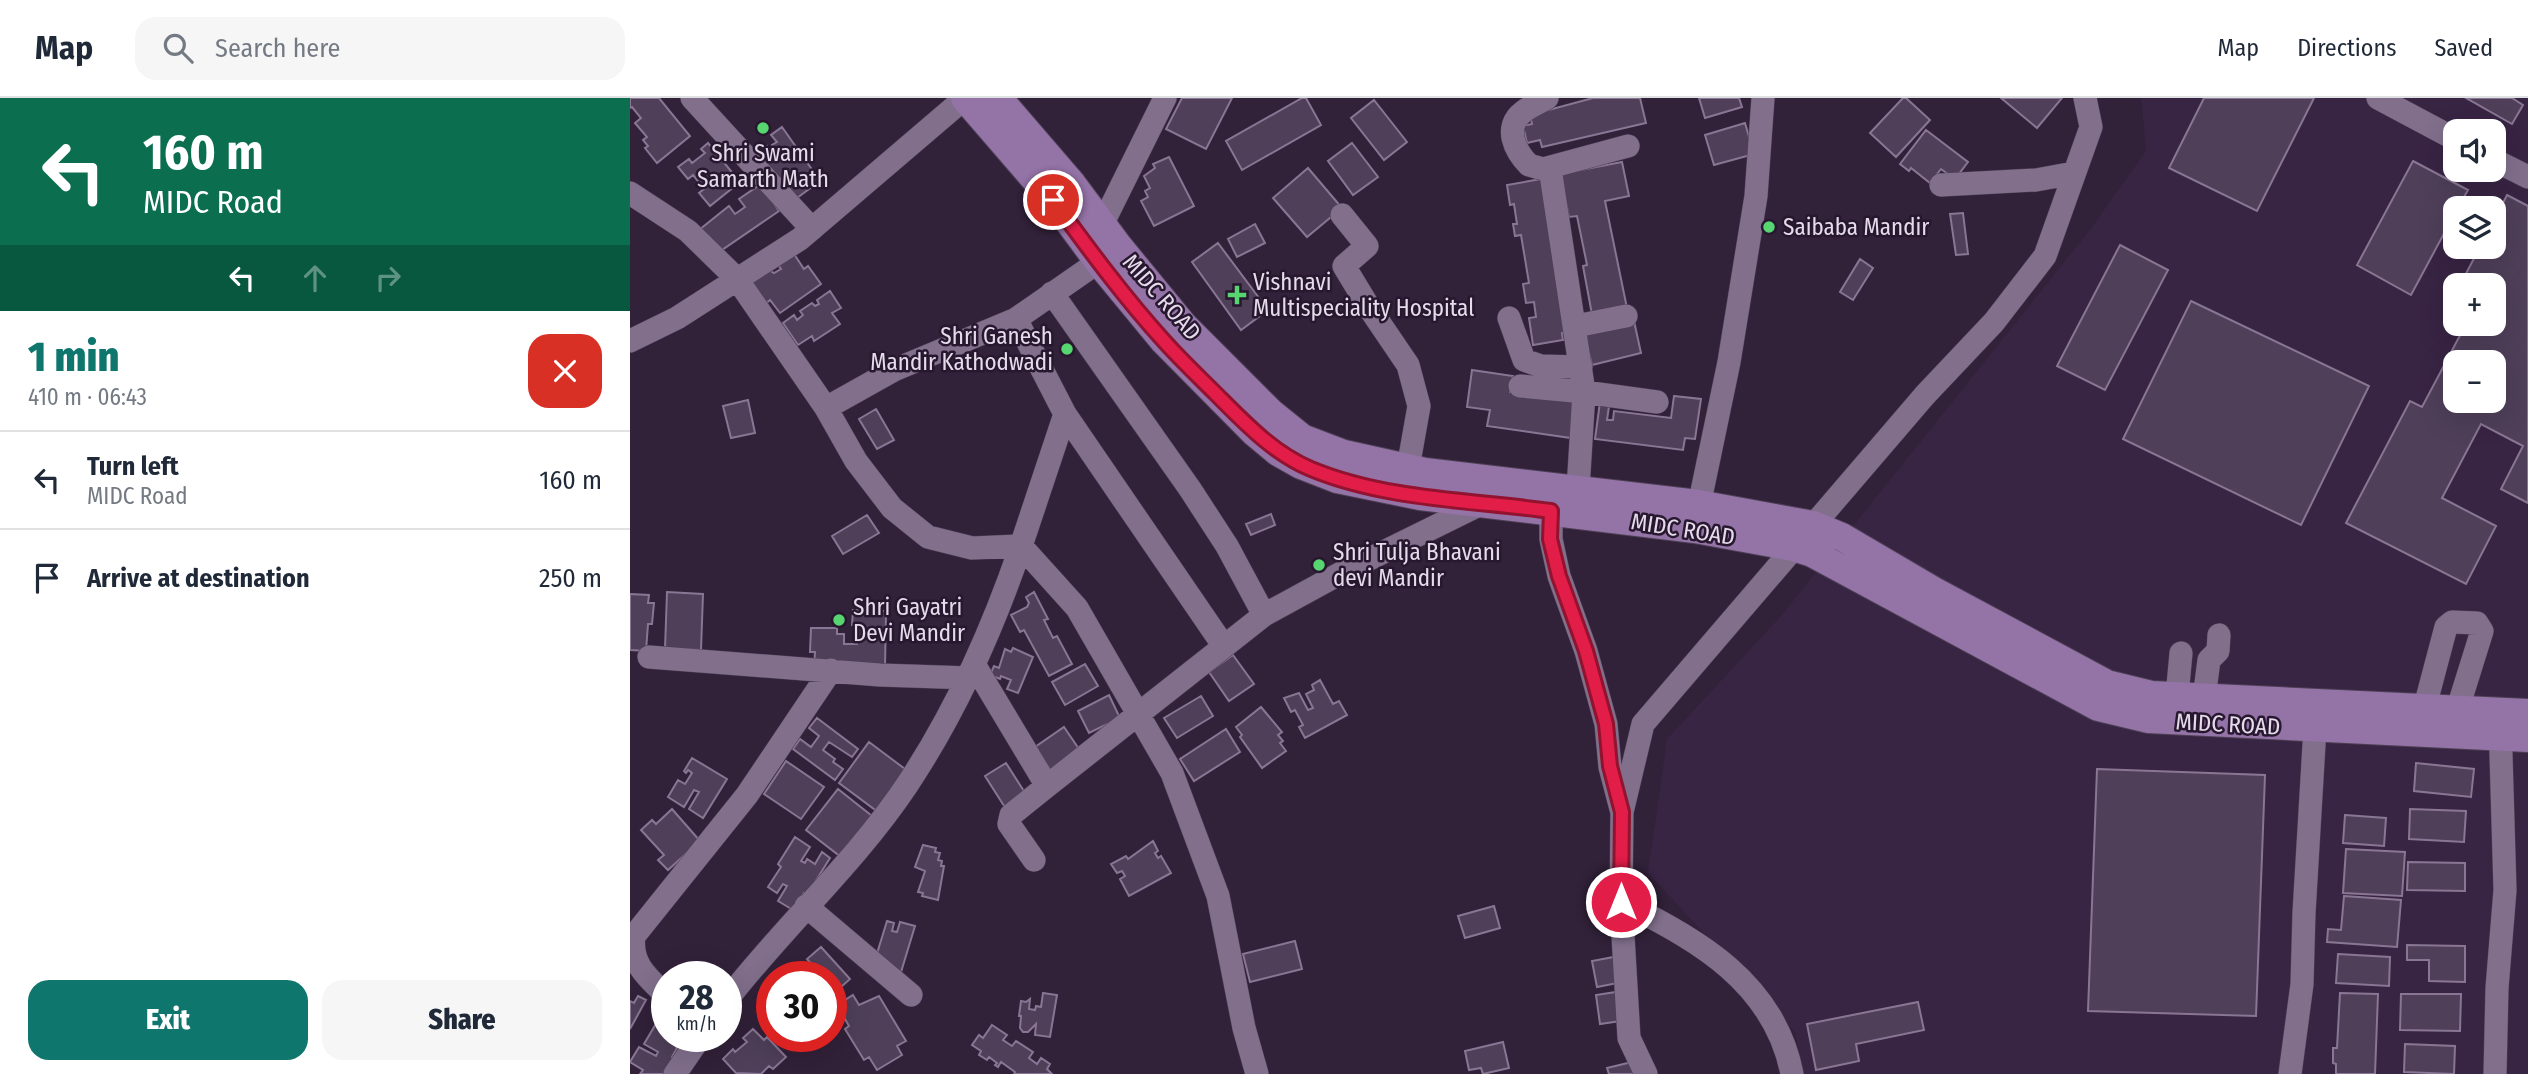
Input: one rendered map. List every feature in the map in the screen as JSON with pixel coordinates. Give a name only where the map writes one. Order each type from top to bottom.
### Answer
[{"type":"main road","name":"MIDC ROAD","points":[[965,98],[1053,200],[1106,244],[1271,413],[1302,438],[1344,454],[1560,495],[1697,517],[1813,526],[1842,537],[1940,608],[2098,707],[2148,719],[2457,710],[2510,729]]},
{"type":"main road","name":"MIDC ROAD","points":[[998,98],[1072,184],[1164,341],[1254,432],[1278,452],[1301,465],[1337,479],[1420,496],[1483,503],[1560,495]]},
{"type":"main road","name":"MIDC ROAD","points":[[1697,517],[1812,553],[2107,684],[2152,695],[2191,697],[2316,716],[2510,729],[2528,713]]},
{"type":"street","points":[[692,98],[812,229]]},
{"type":"street","points":[[630,341],[677,318],[800,239],[965,98]]},
{"type":"street","points":[[826,408],[894,370],[1016,319],[1052,293],[1106,244],[1165,98]]},
{"type":"street","points":[[1547,98],[1517,116],[1512,134],[1518,152],[1535,169],[1550,168],[1628,146]]},
{"type":"street","points":[[1697,517],[1729,362],[1756,196],[1763,98]]},
{"type":"street","points":[[1646,1074],[1629,1038],[1621,902],[1622,812],[1643,724],[1925,395],[1994,322],[2045,256],[2091,127],[2085,98]]},
{"type":"street","points":[[2378,98],[2443,133]]},
{"type":"street","points":[[2506,166],[2528,177]]},
{"type":"street","points":[[1550,168],[1584,392],[1550,539],[1559,576],[1586,651],[1606,724],[1610,766],[1622,812]]},
{"type":"street","points":[[1941,186],[2036,180],[2074,173]]},
{"type":"street","points":[[630,193],[688,231],[737,279],[826,408],[856,461],[892,508],[928,537],[972,548],[1021,546]]},
{"type":"street","points":[[1342,215],[1367,246],[1345,266],[1408,365],[1419,406],[1408,468]]},
{"type":"street","points":[[1052,293],[1190,489],[1227,546],[1264,615]]},
{"type":"street","points":[[1576,326],[1626,316]]},
{"type":"street","points":[[1509,318],[1524,360],[1541,366],[1581,367]]},
{"type":"street","points":[[1016,319],[1065,414],[1223,645]]},
{"type":"street","points":[[1520,386],[1657,402]]},
{"type":"street","points":[[742,980],[878,823],[907,785],[972,672],[1021,546],[1065,414]]},
{"type":"street","points":[[1034,860],[1009,824],[1011,815],[1223,645],[1264,615],[1341,573],[1483,503]]},
{"type":"street","points":[[1021,546],[1077,608],[1172,773],[1218,896],[1244,1028],[1257,1074]]},
{"type":"street","points":[[2424,710],[2446,627],[2452,622],[2477,624],[2482,631],[2457,710]]},
{"type":"street","points":[[2191,697],[2209,660],[2218,651],[2219,635]]},
{"type":"street","points":[[2181,653],[2191,697]]},
{"type":"street","points":[[649,657],[880,675],[972,672]]},
{"type":"street","points":[[651,981],[644,975],[635,958],[632,949],[634,936],[747,795],[831,670]]},
{"type":"street","points":[[972,672],[1047,786]]},
{"type":"street","points":[[2290,1074],[2302,984],[2316,716]]},
{"type":"street","points":[[2495,1074],[2510,729]]},
{"type":"street","points":[[1621,902],[1679,931],[1707,949],[1738,975],[1760,1000],[1777,1027],[1792,1074]]},
{"type":"street","points":[[806,906],[911,995]]},
{"type":"street","points":[[675,1074],[690,1052]]},
{"type":"shaded area","points":[[2141,98],[2528,98],[2528,1074],[1803,1074],[1795,1032],[1648,873],[1667,739],[1781,616],[2089,231],[2146,151]]},
{"type":"building","points":[[630,98],[659,98],[690,136],[657,163],[645,148],[648,146],[643,140],[647,137],[635,123],[641,118],[630,108]]},
{"type":"building","points":[[1182,98],[1232,98],[1206,149],[1166,129]]},
{"type":"building","points":[[1306,98],[1321,125],[1242,170],[1226,141]]},
{"type":"building","points":[[1593,98],[1640,98],[1646,123],[1542,147],[1540,140],[1527,143],[1523,126],[1532,124],[1530,115]]},
{"type":"building","points":[[1699,98],[1739,98],[1742,107],[1705,118]]},
{"type":"building","points":[[1903,98],[1930,120],[1896,157],[1870,133]]},
{"type":"building","points":[[2001,98],[2062,98],[2037,128]]},
{"type":"building","points":[[2204,98],[2314,98],[2257,211],[2169,168]]},
{"type":"building","points":[[2466,98],[2512,98],[2523,105],[2512,124]]},
{"type":"building","points":[[1374,100],[1407,142],[1384,160],[1351,118]]},
{"type":"building","points":[[1745,123],[1754,154],[1714,165],[1705,135]]},
{"type":"building","points":[[782,127],[818,178],[809,184],[812,187],[790,203],[755,155],[767,146],[770,151],[774,149],[772,145],[777,142],[771,135]]},
{"type":"building","points":[[1926,130],[1968,162],[1955,179],[1941,169],[1930,183],[1911,168],[1909,171],[1900,164]]},
{"type":"building","points":[[708,143],[740,182],[710,206],[699,193],[704,189],[693,175],[688,179],[678,167],[689,159],[692,163],[705,153],[701,149]]},
{"type":"building","points":[[1352,143],[1378,177],[1353,195],[1328,161]]},
{"type":"building","points":[[1169,157],[1194,206],[1154,226],[1141,201],[1148,197],[1145,191],[1150,188],[1144,176],[1155,168],[1153,164]]},
{"type":"building","points":[[2413,161],[2443,177],[2443,182],[2453,182],[2468,190],[2465,196],[2443,196],[2443,235],[2411,295],[2357,265]]},
{"type":"building","points":[[1622,162],[1629,196],[1605,201],[1628,313],[1593,320],[1583,266],[1587,265],[1577,216],[1569,217],[1560,174]]},
{"type":"building","points":[[1308,168],[1342,208],[1307,237],[1273,198]]},
{"type":"building","points":[[1541,179],[1571,331],[1562,333],[1563,340],[1533,345],[1529,318],[1536,317],[1534,302],[1526,303],[1523,284],[1529,283],[1521,235],[1515,236],[1513,224],[1517,224],[1514,204],[1510,205],[1507,185]]},
{"type":"building","points":[[761,184],[779,211],[716,254],[699,230],[729,206],[735,214],[745,207],[739,199]]},
{"type":"building","points":[[2507,195],[2528,206],[2528,503],[2501,489],[2523,446],[2481,424],[2442,498],[2496,526],[2466,584],[2346,523],[2410,401],[2422,407],[2443,367],[2443,413],[2506,413],[2506,350],[2452,350],[2460,336],[2506,336],[2506,273],[2466,273],[2474,259],[2506,259]]},
{"type":"building","points":[[1963,213],[1968,254],[1956,255],[1950,214]]},
{"type":"building","points":[[1255,224],[1265,243],[1237,257],[1228,239]]},
{"type":"building","points":[[1218,243],[1268,310],[1241,330],[1192,262]]},
{"type":"building","points":[[2120,245],[2168,270],[2105,390],[2057,366]]},
{"type":"building","points":[[792,251],[804,269],[808,266],[821,284],[780,313],[770,300],[763,306],[747,284],[767,269],[774,273],[781,269],[776,262]]},
{"type":"building","points":[[1860,259],[1873,268],[1853,300],[1840,292]]},
{"type":"building","points":[[830,291],[841,308],[832,313],[840,324],[814,341],[812,336],[798,345],[783,323],[794,315],[797,320],[803,315],[800,311],[812,303],[815,306],[819,304],[817,300]]},
{"type":"building","points":[[2191,301],[2369,386],[2301,525],[2123,439]]},
{"type":"building","points":[[1634,321],[1641,353],[1592,365],[1584,333]]},
{"type":"building","points":[[1472,370],[1513,376],[1510,392],[1577,401],[1571,438],[1487,426],[1490,410],[1467,407]]},
{"type":"building","points":[[1674,396],[1701,399],[1695,439],[1685,438],[1683,450],[1595,439],[1600,402],[1609,406],[1607,420],[1613,420],[1614,411],[1671,418]]},
{"type":"building","points":[[748,400],[755,433],[731,438],[723,406]]},
{"type":"building","points":[[876,409],[894,440],[877,449],[859,419]]},
{"type":"building","points":[[1271,514],[1275,525],[1251,535],[1246,524]]},
{"type":"building","points":[[867,515],[879,533],[843,554],[832,536]]},
{"type":"building","points":[[667,592],[703,594],[701,650],[665,649]]},
{"type":"building","points":[[1034,592],[1048,619],[1044,620],[1053,638],[1057,636],[1072,664],[1049,676],[1024,630],[1020,632],[1011,615],[1027,607],[1029,603],[1026,597]]},
{"type":"building","points":[[630,594],[649,595],[648,603],[654,603],[652,624],[648,624],[646,651],[630,650]]},
{"type":"building","points":[[853,610],[886,611],[885,669],[814,668],[815,652],[810,652],[811,628],[837,628],[837,634],[844,634],[844,644],[857,644],[857,626],[852,625]]},
{"type":"building","points":[[1013,648],[1033,657],[1018,693],[1007,689],[1011,680],[990,675],[994,666],[999,668],[1005,649],[1011,652]]},
{"type":"building","points":[[1233,655],[1254,684],[1229,701],[1209,672]]},
{"type":"building","points":[[1085,664],[1098,686],[1065,705],[1052,682]]},
{"type":"building","points":[[1320,680],[1333,704],[1339,701],[1347,715],[1305,738],[1299,727],[1303,725],[1295,710],[1291,712],[1284,698],[1299,693],[1308,710],[1313,708],[1306,694],[1314,690],[1312,685]]},
{"type":"building","points":[[1109,695],[1120,718],[1089,733],[1078,711]]},
{"type":"building","points":[[1201,696],[1213,716],[1177,738],[1164,718]]},
{"type":"building","points":[[1261,707],[1282,732],[1278,735],[1286,751],[1262,768],[1236,727]]},
{"type":"building","points":[[817,718],[858,749],[852,757],[829,742],[823,750],[843,769],[835,780],[793,749],[800,739],[811,747],[819,736],[809,728]]},
{"type":"building","points":[[1064,727],[1081,752],[1051,771],[1035,747]]},
{"type":"building","points":[[1226,729],[1240,752],[1194,781],[1180,759]]},
{"type":"building","points":[[869,742],[909,772],[878,812],[839,783]]},
{"type":"building","points":[[692,758],[727,779],[703,818],[689,809],[699,792],[694,790],[684,807],[668,797],[678,780],[685,784],[692,773],[684,771]]},
{"type":"building","points":[[786,761],[824,787],[801,819],[764,794]]},
{"type":"building","points":[[1006,763],[1027,796],[1006,809],[985,776]]},
{"type":"building","points":[[2416,763],[2474,769],[2471,797],[2414,791]]},
{"type":"building","points":[[2097,769],[2265,775],[2256,1016],[2088,1011]]},
{"type":"building","points":[[838,789],[872,816],[841,857],[806,830]]},
{"type":"building","points":[[672,809],[700,841],[668,870],[658,860],[664,855],[641,830],[652,820],[656,824]]},
{"type":"building","points":[[2410,809],[2466,811],[2464,842],[2409,839]]},
{"type":"building","points":[[2345,815],[2386,818],[2384,846],[2343,843]]},
{"type":"building","points":[[795,837],[810,847],[801,861],[805,863],[807,859],[815,864],[822,852],[830,858],[807,895],[804,893],[793,910],[778,901],[787,886],[783,884],[777,893],[768,887],[781,867],[778,864]]},
{"type":"building","points":[[1153,841],[1158,851],[1155,853],[1158,858],[1161,856],[1171,873],[1129,896],[1120,879],[1125,876],[1122,871],[1117,873],[1111,864],[1126,856],[1128,859]]},
{"type":"building","points":[[923,845],[936,848],[935,852],[940,853],[938,860],[942,861],[941,866],[944,866],[938,900],[922,896],[923,893],[918,892],[925,871],[915,867]]},
{"type":"building","points":[[2346,849],[2405,852],[2402,896],[2343,893]]},
{"type":"building","points":[[2408,862],[2465,863],[2465,891],[2407,890]]},
{"type":"building","points":[[2344,896],[2401,900],[2397,947],[2327,942],[2328,929],[2341,930]]},
{"type":"building","points":[[1494,906],[1500,928],[1465,938],[1458,916]]},
{"type":"building","points":[[887,921],[894,923],[892,931],[897,932],[900,922],[915,926],[901,972],[875,960]]},
{"type":"building","points":[[1295,941],[1302,969],[1250,982],[1243,954]]},
{"type":"building","points":[[2407,945],[2465,946],[2465,982],[2429,981],[2429,960],[2407,960]]},
{"type":"building","points":[[821,947],[834,961],[809,961],[807,959]]},
{"type":"building","points":[[2338,954],[2390,957],[2389,986],[2336,983]]},
{"type":"building","points":[[1619,956],[1623,982],[1597,987],[1592,961]]},
{"type":"building","points":[[1616,992],[1621,1021],[1600,1024],[1596,995]]},
{"type":"building","points":[[1043,993],[1057,995],[1050,1037],[1035,1035],[1036,1024],[1028,1032],[1023,1032],[1020,1028],[1021,1001],[1030,999],[1029,1009],[1035,1010],[1036,1006],[1041,1007]]},
{"type":"building","points":[[2340,993],[2378,994],[2375,1074],[2336,1074],[2333,1048],[2337,1048]]},
{"type":"building","points":[[2401,994],[2461,994],[2460,1031],[2400,1030]]},
{"type":"building","points":[[853,995],[859,1005],[879,996],[906,1041],[897,1046],[902,1055],[877,1070],[869,1057],[864,1060],[847,1032],[847,999]]},
{"type":"building","points":[[638,996],[646,1000],[630,1029],[630,1001],[634,1003]]},
{"type":"building","points":[[1918,1002],[1924,1030],[1856,1044],[1859,1061],[1816,1070],[1807,1024]]},
{"type":"building","points":[[992,1025],[1007,1035],[1003,1040],[1012,1046],[1016,1041],[1033,1052],[1029,1058],[1037,1064],[1041,1058],[1050,1064],[1047,1069],[1052,1074],[1014,1074],[1015,1072],[1001,1062],[998,1067],[989,1057],[987,1060],[979,1055],[981,1051],[972,1045],[979,1035],[983,1038]]},
{"type":"building","points":[[753,1029],[756,1032],[756,1052],[781,1052],[786,1057],[773,1069],[769,1066],[761,1074],[736,1073],[723,1059],[730,1052],[742,1052],[742,1046],[747,1042],[743,1038]]},
{"type":"building","points":[[651,1032],[651,1048],[644,1044]]},
{"type":"building","points":[[1503,1042],[1509,1068],[1483,1074],[1481,1068],[1469,1070],[1465,1051]]},
{"type":"building","points":[[2405,1044],[2455,1046],[2454,1074],[2404,1072]]},
{"type":"building","points":[[639,1047],[656,1056],[658,1052],[675,1052],[664,1074],[640,1074],[643,1070],[630,1062]]},
{"type":"building","points":[[1632,1062],[1635,1074],[1609,1074],[1607,1068]]},
{"type":"place","name":"Shri Swami Samarth Math","points":[[763,128]]},
{"type":"place","name":"Saibaba Mandir","points":[[1769,227]]},
{"type":"place","name":"Vishnavi Multispeciality Hospital","points":[[1237,295]]},
{"type":"place","name":"Shri Ganesh Mandir Kathodwadi","points":[[1067,349]]},
{"type":"place","name":"Shri Tulja Bhavani devi Mandir","points":[[1319,565]]},
{"type":"place","name":"Shri Gayatri Devi Mandir","points":[[839,620]]},
{"type":"route","points":[[1053,200],[1098,261],[1164,341],[1254,432],[1278,452],[1301,465],[1337,479],[1420,496],[1551,511],[1550,539],[1559,576],[1586,651],[1606,724],[1610,766],[1622,812],[1621,902]]}]
